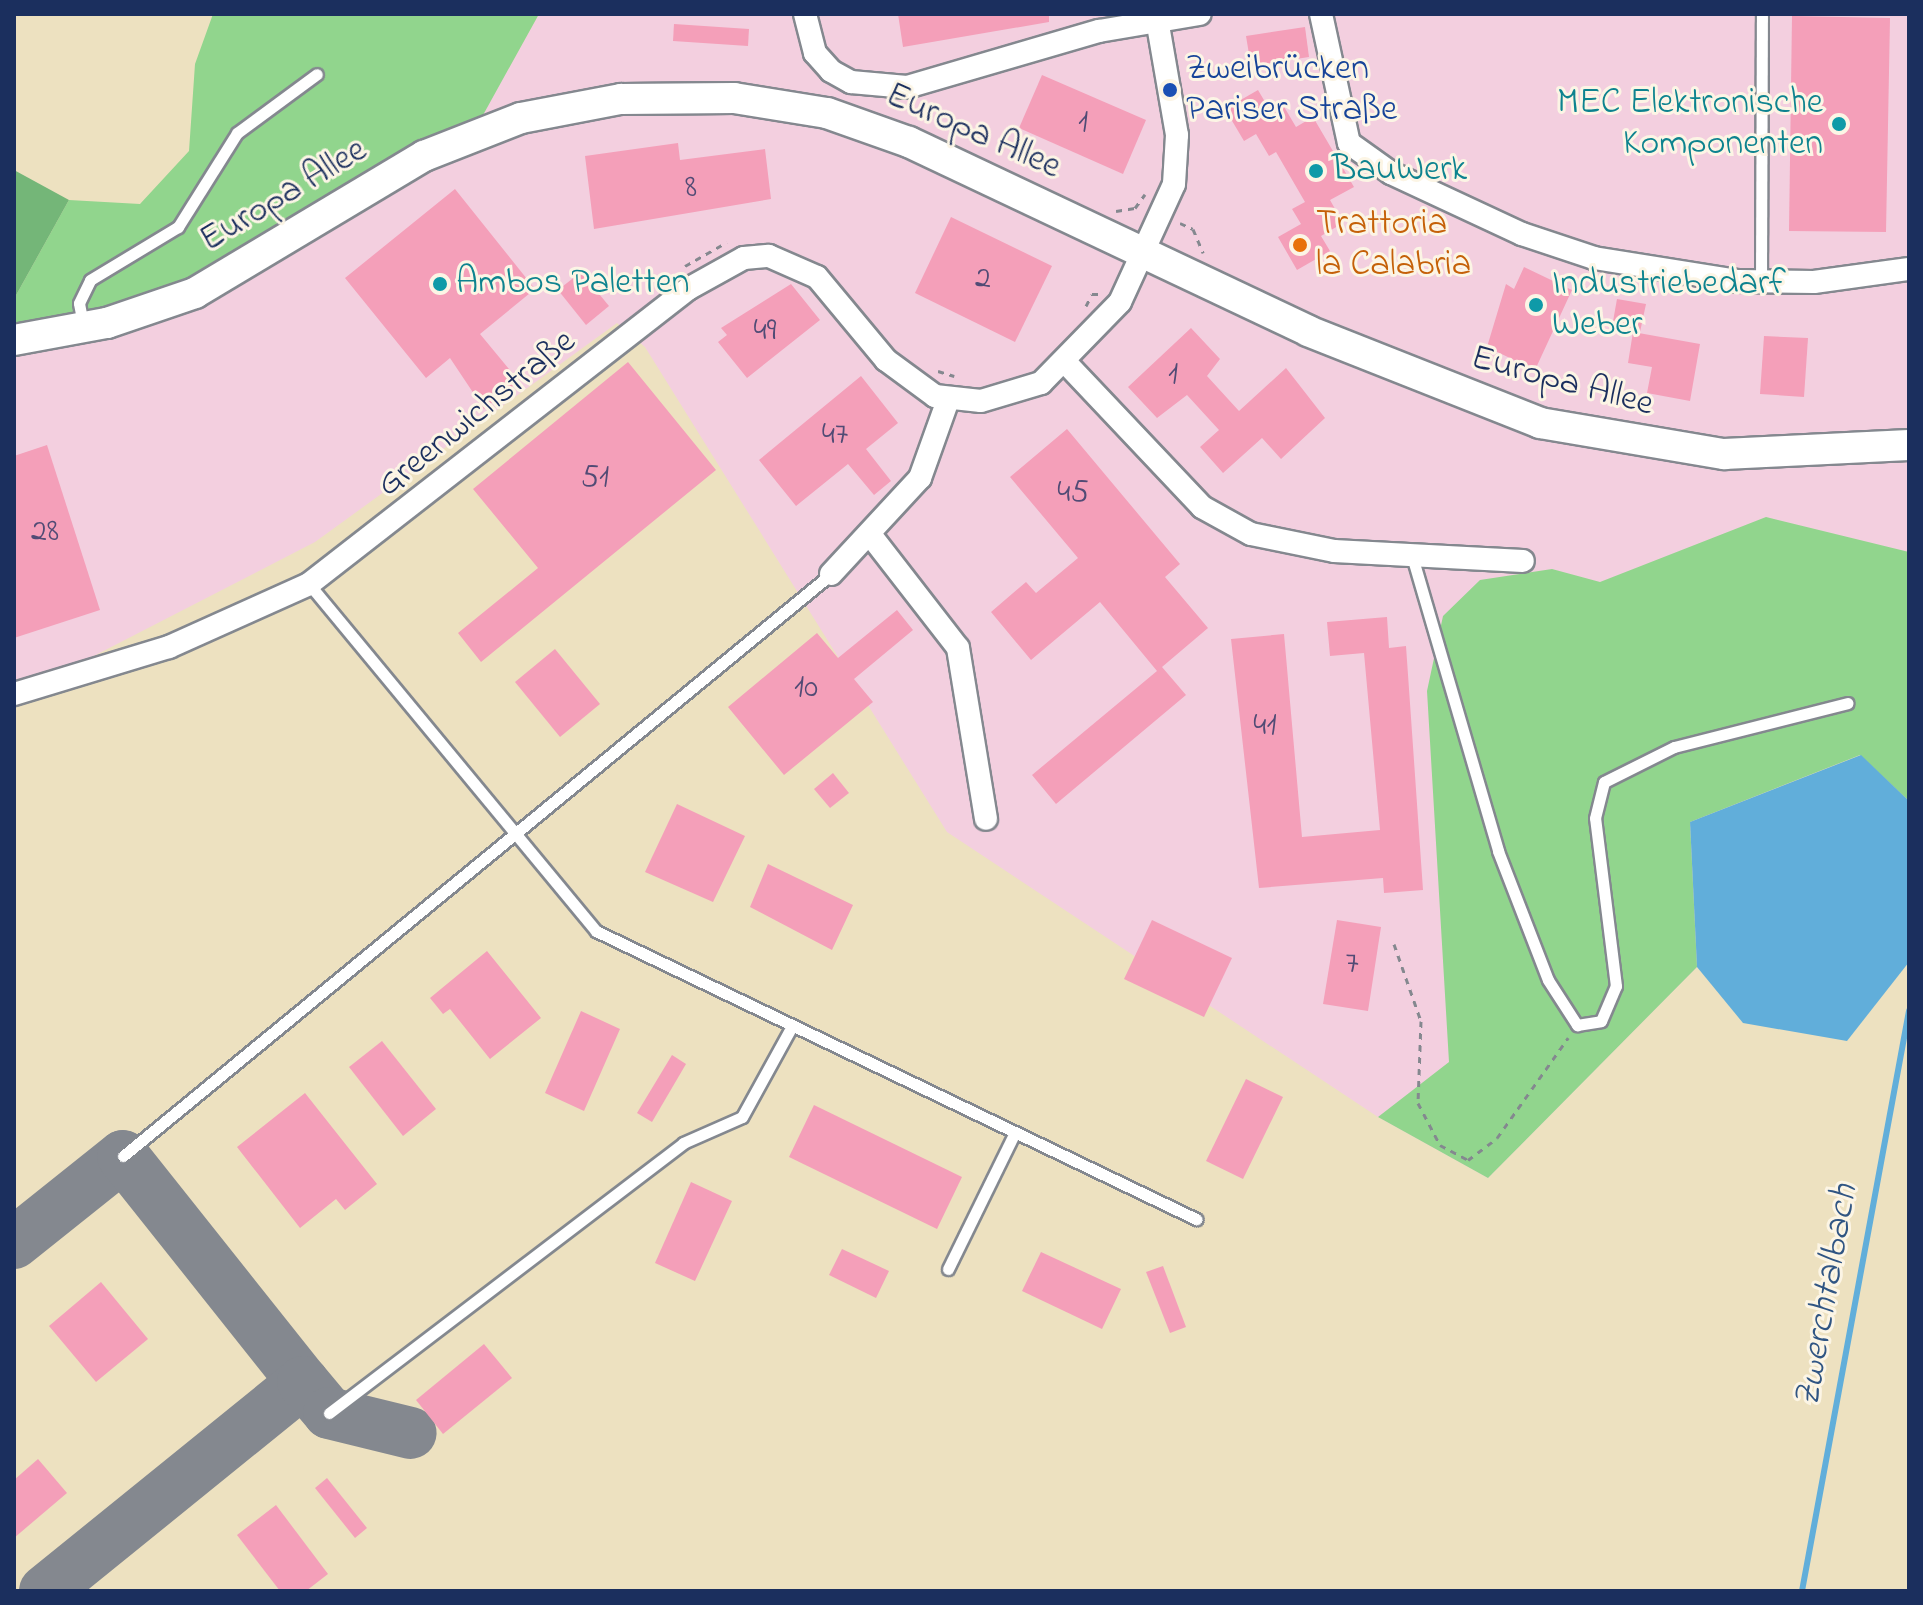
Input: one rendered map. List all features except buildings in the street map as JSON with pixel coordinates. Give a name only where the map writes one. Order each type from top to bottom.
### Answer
[{"type":"main road","name":"Europa Allee","points":[[14,340],[84,329],[195,293],[472,135],[567,107],[658,96],[780,104],[865,124],[1430,385],[1540,423],[1724,454],[1909,445]]},
{"type":"street","points":[[805,14],[815,53],[831,71],[851,82],[896,87],[940,82],[1049,44],[1157,18],[1200,14]]},
{"type":"street","points":[[1321,14],[1340,126],[1366,160],[1522,234],[1594,258],[1761,282],[1909,269]]},
{"type":"street","points":[[831,574],[872,537],[920,478],[948,400],[1024,390],[1066,363],[1120,302],[1146,253],[1174,184],[1177,135],[1157,18]]},
{"type":"street","name":"Greenwichstraße","points":[[14,694],[169,647],[309,584],[688,289],[744,258],[769,256],[817,277],[903,377],[948,400]]},
{"type":"street","points":[[1066,363],[1202,507],[1251,534],[1334,551],[1523,561]]},
{"type":"street","points":[[872,537],[958,648],[986,819]]},
{"type":"lane","points":[[1761,282],[1762,14]]},
{"type":"lane","points":[[84,329],[79,303],[90,280],[178,227],[237,133],[317,74]]},
{"type":"lane","points":[[1412,556],[1498,851],[1548,980],[1577,1025],[1601,1021],[1616,986],[1595,818],[1604,782],[1674,747],[1848,703]]},
{"type":"lane","points":[[123,1156],[831,574]]},
{"type":"lane","points":[[309,584],[512,835],[596,931],[1196,1219]]},
{"type":"lane","points":[[329,1413],[683,1143],[742,1117],[792,1026]]},
{"type":"lane","points":[[948,1269],[1014,1134]]},
{"type":"path","points":[[1135,208],[1152,179]]},
{"type":"path","points":[[1109,210],[1135,208],[1193,229],[1215,262]]},
{"type":"path","points":[[673,276],[736,240]]},
{"type":"path","points":[[1083,310],[1095,291],[1120,302]]},
{"type":"path","points":[[931,367],[962,377]]},
{"type":"path","points":[[1394,944],[1421,1021],[1418,1103],[1440,1145],[1468,1160],[1497,1138],[1577,1025]]},
{"type":"shaded area","points":[[539,14],[1909,14],[1909,707],[1600,746],[1697,967],[1488,1178],[1378,1117],[947,832],[645,347],[617,323],[315,542],[14,697],[14,340],[471,135]]},
{"type":"green space","points":[[213,14],[539,14],[472,135],[248,265],[14,340],[14,299],[69,200],[140,204],[189,151],[195,64]]},
{"type":"green space","points":[[14,170],[69,200],[14,299]]},
{"type":"green space","points":[[1766,517],[1909,552],[1909,801],[1860,755],[1690,822],[1697,967],[1488,1178],[1378,1117],[1449,1062],[1427,691],[1443,616],[1480,580],[1552,569],[1600,582]]},
{"type":"water","points":[[1861,755],[1909,801],[1909,962],[1847,1041],[1743,1023],[1697,967],[1690,822]]},
{"type":"waterway","name":"Zwerchtalbach","points":[[1802,1591],[1909,1011]]},
{"type":"taxiway","points":[[14,1243],[123,1156],[303,1382]]},
{"type":"taxiway","points":[[45,1591],[303,1382],[329,1413],[411,1433]]},
{"type":"place","name":"Zweibrücken Pariser Straße","points":[[1170,90]]},
{"type":"place","name":"MEC Elektronische Komponenten","points":[[1839,124]]},
{"type":"place","name":"BauWerk","points":[[1316,171]]},
{"type":"place","name":"Trattoria la Calabria","points":[[1300,245]]},
{"type":"place","name":"Ambos Paletten","points":[[440,284]]},
{"type":"place","name":"Industriebedarf Weber","points":[[1536,305]]}]
